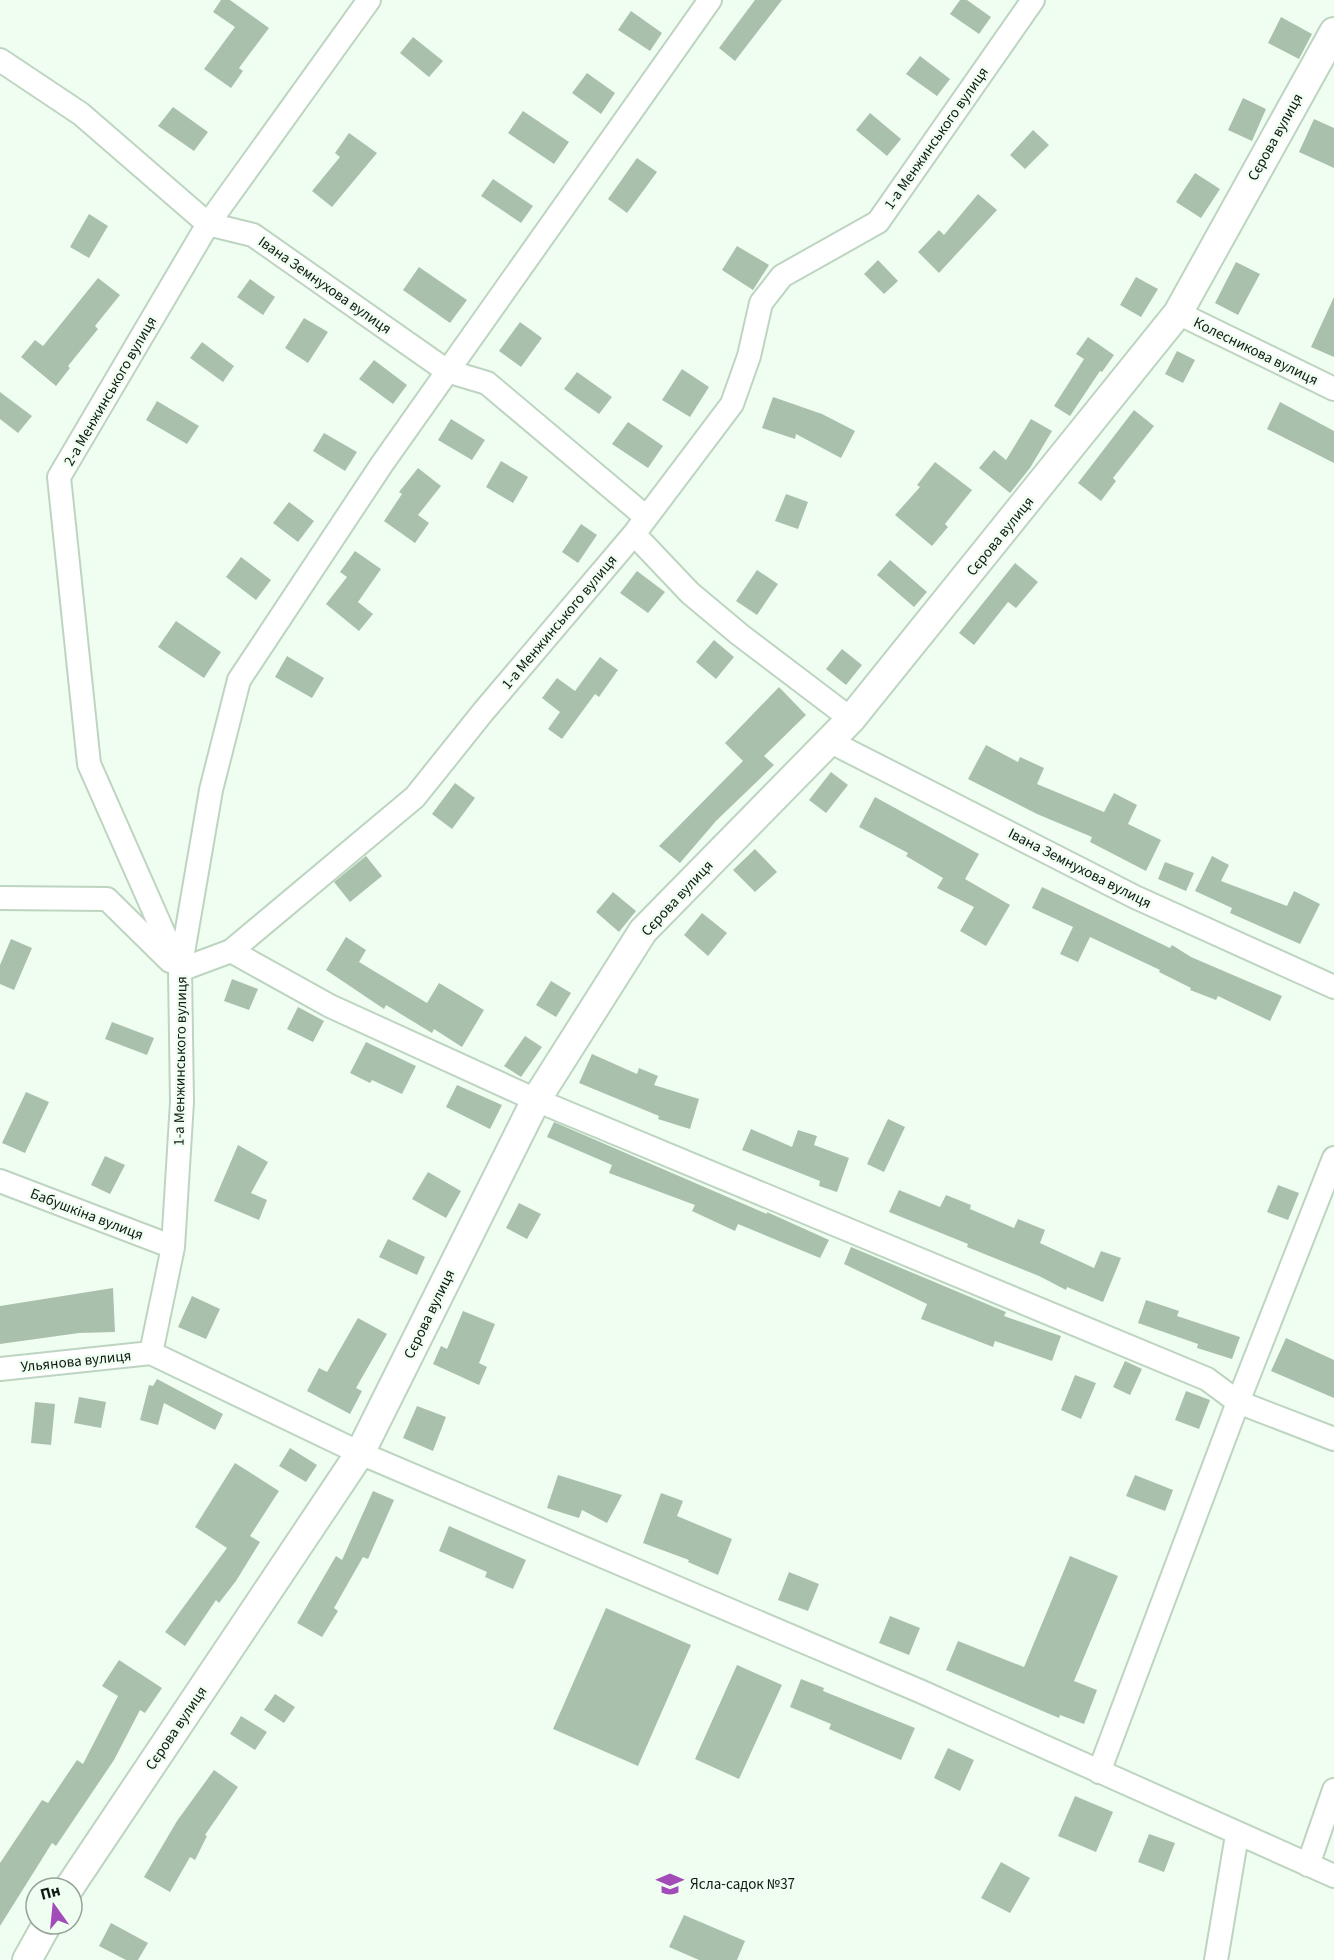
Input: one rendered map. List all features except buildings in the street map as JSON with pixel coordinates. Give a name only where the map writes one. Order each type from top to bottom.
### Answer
[{"type":"street","name":"2-а Менжинського вулиця","points":[[180,970],[89,764],[59,477],[208,224],[369,0]]},
{"type":"street","points":[[180,970],[211,790],[239,680],[447,371],[710,0]]},
{"type":"street","name":"1-а Менжинського вулиця","points":[[151,1353],[173,1247],[182,1102],[180,970],[231,951],[415,797],[640,525],[732,404],[749,356],[761,303],[782,276],[878,222],[1033,0]]},
{"type":"street","name":"Сєрова вулиця","points":[[77,1876],[360,1453],[536,1100],[644,931],[851,719],[1178,313],[1334,32]]},
{"type":"street","name":"Івана Земнухова вулиця","points":[[0,60],[81,114],[208,224],[253,234],[447,371],[487,383],[640,525],[690,593],[739,634],[851,719]]},
{"type":"street","name":"Колесникова вулиця","points":[[1178,313],[1334,389]]},
{"type":"street","name":"Івана Земнухова вулиця","points":[[829,741],[1135,897],[1334,987]]},
{"type":"street","points":[[0,898],[107,899],[180,970]]},
{"type":"street","points":[[231,951],[330,1006],[536,1100],[1207,1379],[1238,1402],[1334,1439]]},
{"type":"street","points":[[1099,1772],[1238,1402],[1334,1158]]},
{"type":"street","name":"Бабушкіна вулиця","points":[[0,1181],[173,1247]]},
{"type":"street","points":[[151,1353],[360,1453],[922,1692],[1237,1835],[1334,1876]]},
{"type":"street","name":"Ульянова вулиця","points":[[0,1369],[151,1353]]},
{"type":"street","points":[[1308,1865],[1334,1790]]},
{"type":"street","points":[[1216,1960],[1237,1835]]},
{"type":"street","points":[[27,1960],[40,1936]]},
{"type":"place","name":"Ясла-садок №37","points":[[670,1884]]}]
